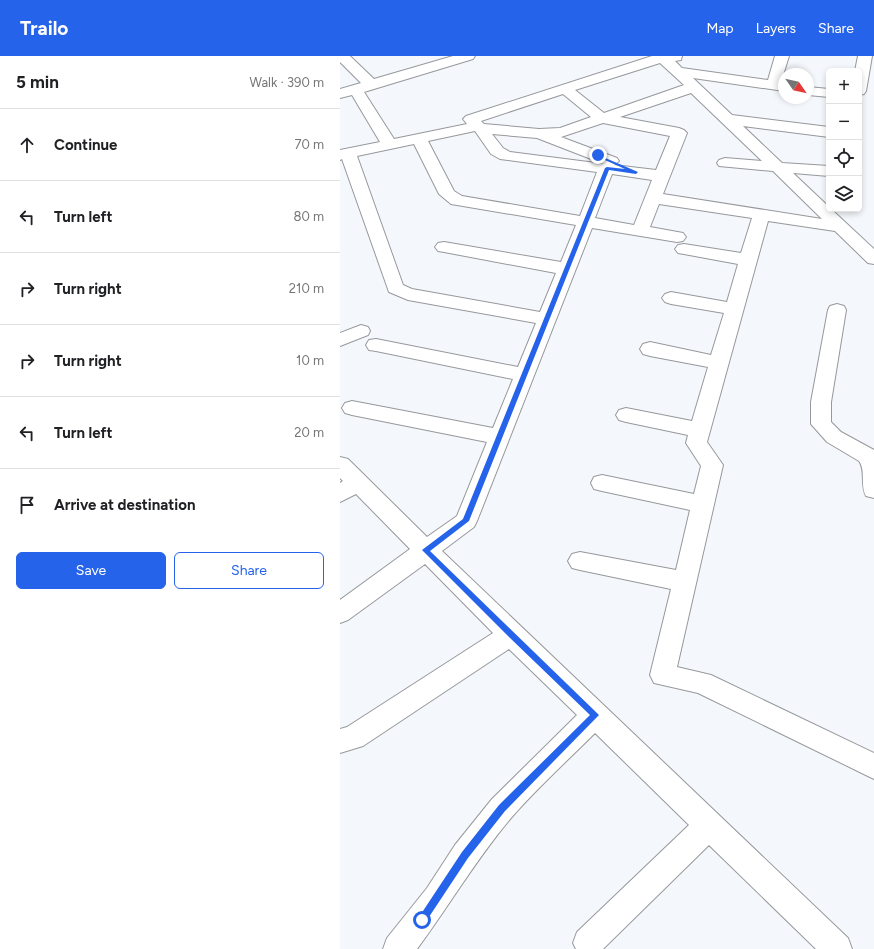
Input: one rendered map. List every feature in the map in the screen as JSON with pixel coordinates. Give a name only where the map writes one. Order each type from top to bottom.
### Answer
[{"type":"street","points":[[342,56],[371,85]]},
{"type":"street","points":[[340,94],[468,56]]},
{"type":"street","points":[[662,176],[506,156],[497,151],[479,127],[471,120],[662,57],[681,56]]},
{"type":"street","points":[[780,68],[782,56]]},
{"type":"street","points":[[862,74],[865,56]]},
{"type":"street","points":[[662,57],[874,259]]},
{"type":"street","points":[[678,72],[778,86]]},
{"type":"street","points":[[547,319],[408,294],[395,288],[344,154],[479,127],[539,134],[562,132],[693,87]]},
{"type":"street","points":[[355,89],[390,144]]},
{"type":"street","points":[[565,89],[601,118],[679,133],[640,231]]},
{"type":"street","points":[[814,91],[826,93]]},
{"type":"street","points":[[728,119],[826,132]]},
{"type":"street","points":[[539,134],[598,155],[636,172]]},
{"type":"street","points":[[419,138],[447,194],[456,200],[640,231],[680,243],[748,260]]},
{"type":"street","points":[[725,163],[826,171]]},
{"type":"street","points":[[341,610],[466,521],[607,168]]},
{"type":"street","points":[[654,198],[840,227]]},
{"type":"street","points":[[761,215],[696,443],[712,466],[663,675],[702,683],[874,766]]},
{"type":"street","points":[[444,247],[567,269]]},
{"type":"street","points":[[671,298],[734,309]]},
{"type":"street","points":[[838,310],[821,402],[821,424],[834,437],[866,455],[872,463],[874,490]]},
{"type":"street","points":[[340,340],[361,332]]},
{"type":"street","points":[[376,346],[524,375]]},
{"type":"street","points":[[650,349],[719,363]]},
{"type":"street","points":[[352,408],[500,437]]},
{"type":"street","points":[[626,415],[700,430]]},
{"type":"street","points":[[346,480],[426,550],[511,635],[837,949]]},
{"type":"street","points":[[602,483],[703,504]]},
{"type":"street","points":[[580,561],[685,582]]},
{"type":"street","points":[[340,741],[354,737],[511,635]]},
{"type":"street","points":[[398,949],[437,898],[465,855],[502,808],[595,715]]},
{"type":"street","points":[[588,943],[709,825]]},
{"type":"route","points":[[422,920],[465,855],[502,808],[595,715],[511,635],[426,550],[466,521],[607,168],[636,172],[598,155]]}]
